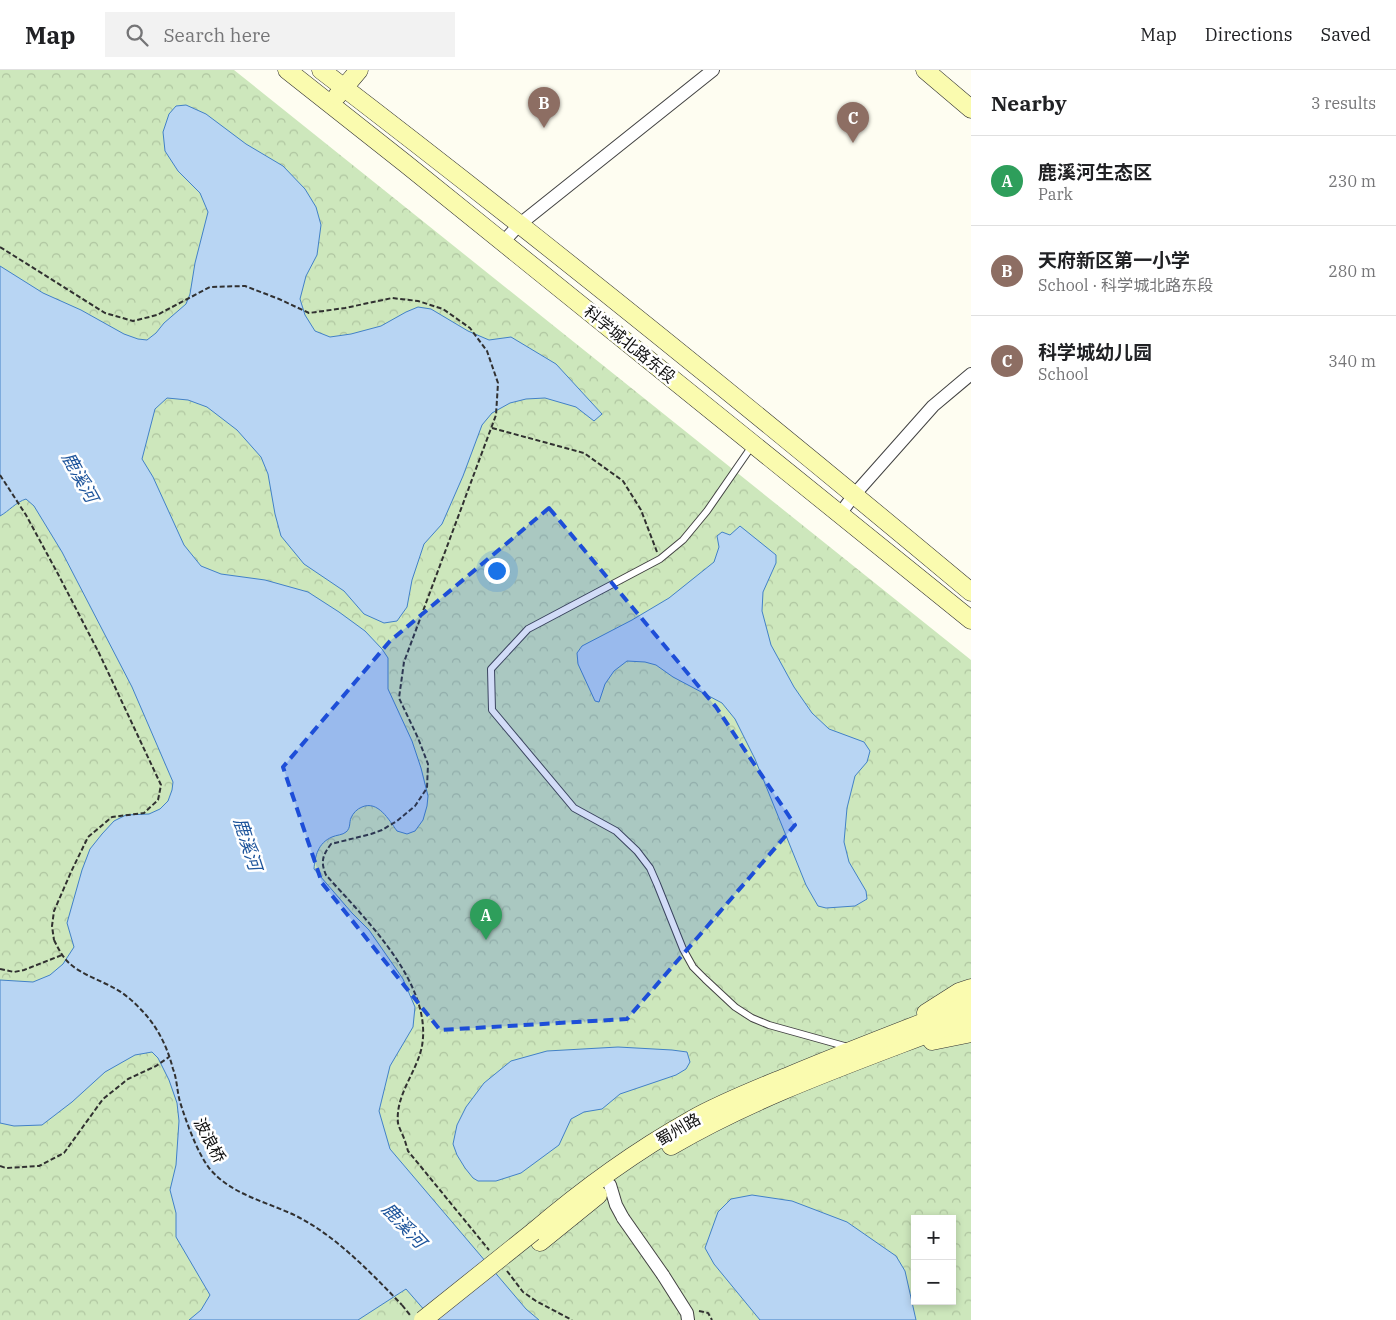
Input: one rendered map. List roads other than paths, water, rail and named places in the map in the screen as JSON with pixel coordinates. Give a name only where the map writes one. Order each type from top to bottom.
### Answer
[{"type":"main road","name":"科学城北路东段","points":[[287,70],[971,620]]},
{"type":"main road","name":"科学城北路东段","points":[[321,70],[520,224],[971,592]]},
{"type":"main road","points":[[331,104],[359,70]]},
{"type":"main road","points":[[925,70],[971,109]]},
{"type":"main road","points":[[892,1041],[960,992],[971,988]]},
{"type":"main road","name":"蜀州路","points":[[423,1320],[536,1236],[646,1160],[689,1135],[971,1004]]},
{"type":"main road","name":"蜀州路","points":[[442,1320],[536,1236],[567,1202],[652,1143],[692,1120],[738,1097],[854,1048],[892,1041],[971,1018]]},
{"type":"main road","points":[[892,1041],[971,1033]]},
{"type":"street","points":[[503,242],[520,224],[713,70]]},
{"type":"street","points":[[840,514],[854,495],[933,406],[971,374]]},
{"type":"street","points":[[610,1185],[616,1205],[623,1218],[663,1275],[688,1317]]},
{"type":"lane","points":[[754,444],[707,511],[683,540],[660,558],[528,630],[491,669],[492,710],[574,808],[616,831],[637,851],[650,868],[683,949],[693,967],[718,993],[734,1007],[752,1018],[769,1025],[854,1048]]},
{"type":"water","name":"鹿溪河","points":[[186,105],[206,114],[246,144],[283,166],[305,189],[316,207],[321,225],[317,255],[306,276],[300,299],[305,315],[315,331],[330,337],[351,334],[381,326],[418,307],[431,309],[468,331],[489,340],[511,337],[556,364],[602,414],[594,421],[576,407],[545,398],[526,399],[510,403],[492,413],[482,425],[442,524],[424,544],[412,580],[407,607],[397,621],[384,623],[364,614],[344,591],[304,564],[281,536],[268,474],[261,457],[237,430],[207,407],[188,400],[167,398],[155,409],[142,459],[153,477],[184,545],[201,566],[221,574],[265,580],[308,592],[365,631],[388,658],[388,689],[412,741],[428,796],[423,820],[415,831],[407,834],[397,831],[387,817],[373,806],[362,807],[353,814],[349,829],[346,832],[334,836],[320,846],[316,855],[314,869],[369,930],[403,979],[415,1007],[413,1027],[390,1066],[379,1111],[390,1149],[526,1309],[539,1320],[433,1320],[406,1289],[358,1320],[189,1320],[201,1310],[210,1295],[176,1237],[176,1213],[170,1190],[176,1165],[179,1121],[177,1103],[169,1080],[158,1058],[152,1052],[135,1055],[105,1072],[72,1102],[42,1125],[14,1126],[0,1123],[0,980],[33,982],[50,975],[63,964],[74,947],[67,923],[90,849],[114,821],[126,815],[149,814],[160,809],[168,801],[173,782],[132,687],[62,552],[34,506],[26,499],[0,516],[0,266],[43,293],[81,310],[124,334],[147,340],[156,333],[164,323],[186,304],[190,294],[195,263],[208,212],[200,193],[178,171],[165,151],[163,132],[169,114],[176,106]]},
{"type":"water","points":[[740,526],[776,555],[776,563],[763,592],[762,611],[771,645],[794,687],[812,713],[829,729],[864,742],[870,751],[867,762],[855,776],[847,808],[844,842],[849,862],[866,891],[867,899],[855,906],[826,908],[818,906],[806,885],[755,759],[735,719],[722,703],[673,677],[656,665],[627,661],[614,671],[605,684],[599,702],[595,701],[578,664],[577,653],[582,646],[669,598],[714,562],[719,547],[717,536],[722,532],[730,535]]},
{"type":"water","points":[[618,1047],[687,1052],[690,1062],[686,1069],[676,1075],[620,1094],[602,1109],[584,1112],[571,1119],[559,1145],[521,1173],[496,1181],[478,1181],[473,1178],[457,1155],[453,1144],[457,1125],[466,1107],[484,1083],[511,1061],[547,1051]]},
{"type":"water","points":[[752,1195],[792,1201],[847,1222],[896,1256],[905,1271],[911,1305],[913,1305],[916,1320],[760,1320],[714,1264],[705,1248],[718,1212],[731,1199]]},
{"type":"place","name":"天府新区第一小学","points":[[544,128]]},
{"type":"place","name":"科学城幼儿园","points":[[853,143]]},
{"type":"place","name":"鹿溪河生态区","points":[[486,940]]}]
